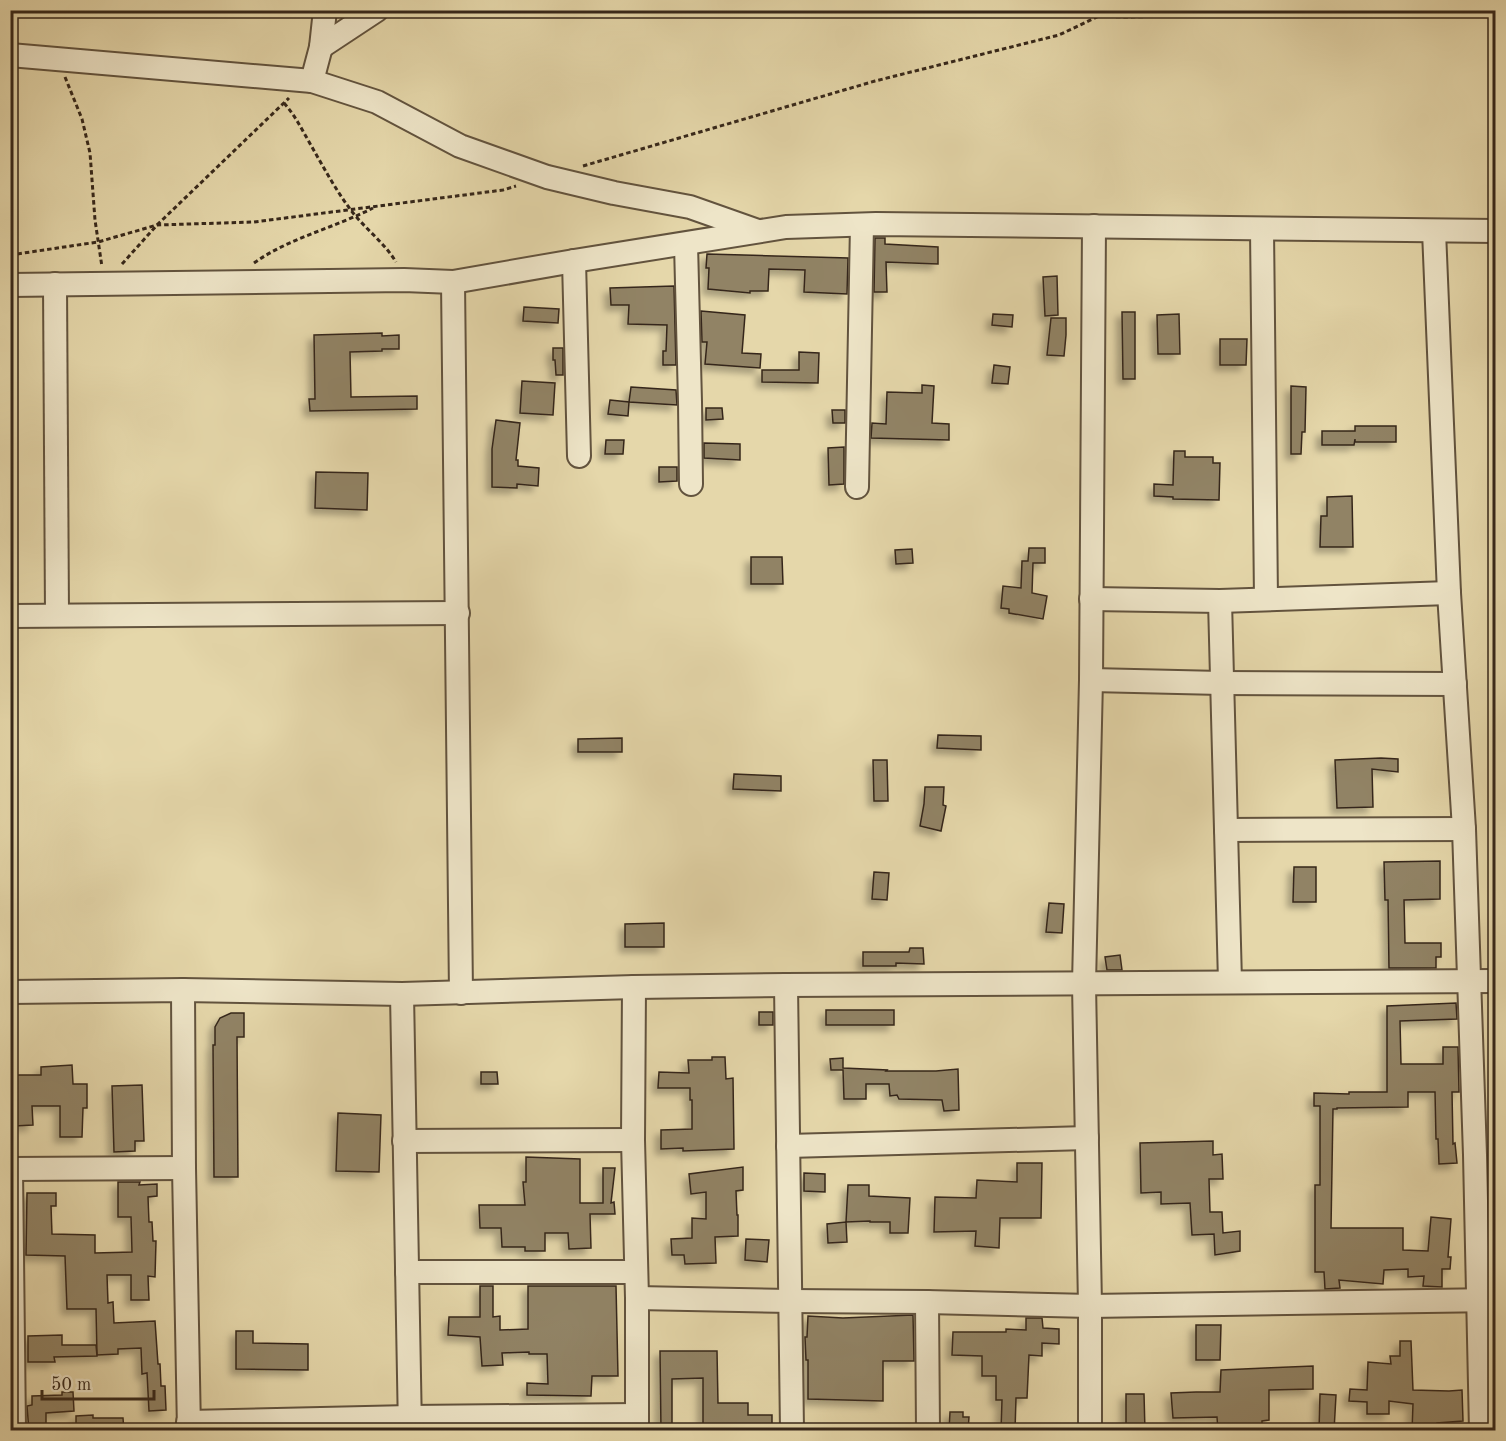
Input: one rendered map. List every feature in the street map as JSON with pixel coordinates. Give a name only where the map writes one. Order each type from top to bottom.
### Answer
[{"type":"street","points":[[312,81],[321,47],[325,10]]},
{"type":"street","points":[[321,47],[377,10]]},
{"type":"street","points":[[10,55],[312,81],[377,102],[460,146],[547,177],[614,193],[690,207],[760,232]]},
{"type":"street","points":[[857,487],[862,225]]},
{"type":"street","points":[[1090,1431],[1084,984],[1091,680],[1094,226]]},
{"type":"street","points":[[10,285],[404,280],[453,282],[786,227],[1094,226],[1262,230],[1496,231]]},
{"type":"street","points":[[1262,230],[1266,599]]},
{"type":"street","points":[[1434,231],[1449,593],[1464,829],[1470,981],[1485,1154],[1487,1300],[1480,1431]]},
{"type":"street","points":[[686,244],[691,484]]},
{"type":"street","points":[[574,261],[579,456]]},
{"type":"street","points":[[453,282],[461,993]]},
{"type":"street","points":[[55,284],[57,615]]},
{"type":"street","points":[[1091,599],[1220,601],[1449,593]]},
{"type":"street","points":[[1220,601],[1230,982]]},
{"type":"street","points":[[10,616],[458,613]]},
{"type":"street","points":[[1091,680],[1455,684]]},
{"type":"street","points":[[1226,830],[1464,829]]},
{"type":"street","points":[[10,992],[183,990],[461,993],[786,985],[1496,981]]},
{"type":"street","points":[[786,985],[792,1431]]},
{"type":"street","points":[[183,990],[188,1426],[637,1423],[633,1140],[634,987]]},
{"type":"street","points":[[402,993],[410,1424]]},
{"type":"street","points":[[788,1146],[1087,1138]]},
{"type":"street","points":[[405,1141],[633,1140]]},
{"type":"street","points":[[14,1431],[11,1343],[11,1169],[184,1168]]},
{"type":"street","points":[[407,1272],[636,1272]]},
{"type":"street","points":[[637,1298],[1090,1306],[1487,1300]]},
{"type":"street","points":[[927,1302],[928,1431]]},
{"type":"path","points":[[581,167],[875,81],[1059,35],[1098,16],[1182,16],[1195,10]]},
{"type":"path","points":[[58,59],[82,119],[90,153],[104,283]]},
{"type":"path","points":[[104,283],[157,225],[284,103],[312,81]]},
{"type":"path","points":[[284,103],[294,115],[350,209],[377,240],[389,250],[404,280]]},
{"type":"path","points":[[10,255],[98,242],[157,225],[254,222],[503,190],[547,177]]},
{"type":"path","points":[[237,282],[243,271],[271,251],[357,217],[377,206]]},
{"type":"building","points":[[875,238],[885,238],[885,244],[938,247],[938,264],[886,262],[887,292],[874,292]]},
{"type":"building","points":[[707,254],[848,258],[847,294],[804,292],[805,270],[769,269],[768,291],[750,291],[750,293],[708,289]]},
{"type":"building","points":[[1057,276],[1058,315],[1045,316],[1043,277]]},
{"type":"building","points":[[674,286],[676,365],[663,365],[667,325],[628,324],[629,305],[611,305],[610,288]]},
{"type":"building","points":[[524,307],[559,309],[558,323],[523,321]]},
{"type":"building","points":[[701,311],[745,315],[742,353],[761,354],[760,368],[705,364],[707,342],[702,342]]},
{"type":"building","points":[[1122,312],[1135,312],[1135,379],[1123,379]]},
{"type":"building","points":[[993,314],[1013,315],[1012,327],[992,325]]},
{"type":"building","points":[[1179,314],[1180,354],[1158,354],[1157,315]]},
{"type":"building","points":[[1051,318],[1066,318],[1064,356],[1047,355]]},
{"type":"building","points":[[382,333],[382,336],[399,335],[399,349],[350,352],[351,397],[417,396],[417,409],[310,411],[309,399],[315,399],[314,335]]},
{"type":"building","points":[[1220,339],[1247,339],[1246,365],[1220,365]]},
{"type":"building","points":[[553,348],[563,348],[563,375],[556,375]]},
{"type":"building","points":[[799,352],[819,353],[818,383],[762,382],[762,370],[799,370]]},
{"type":"building","points":[[994,365],[1010,367],[1008,384],[992,383]]},
{"type":"building","points":[[522,381],[555,383],[553,415],[520,413]]},
{"type":"building","points":[[922,385],[934,386],[932,423],[949,424],[949,440],[871,438],[872,423],[886,424],[887,392],[922,393]]},
{"type":"building","points":[[1291,386],[1306,387],[1305,432],[1302,432],[1301,454],[1291,454]]},
{"type":"building","points":[[631,387],[676,390],[677,405],[629,402]]},
{"type":"building","points":[[610,400],[629,402],[628,416],[608,414]]},
{"type":"building","points":[[706,408],[722,408],[723,419],[706,420]]},
{"type":"building","points":[[832,410],[845,410],[845,423],[833,423]]},
{"type":"building","points":[[496,420],[520,423],[516,460],[518,460],[518,466],[539,468],[538,486],[517,484],[517,488],[492,487],[492,449]]},
{"type":"building","points":[[1355,426],[1396,426],[1396,442],[1355,442],[1355,439],[1354,445],[1322,445],[1322,431],[1355,431]]},
{"type":"building","points":[[606,440],[624,440],[623,454],[605,454]]},
{"type":"building","points":[[704,443],[740,444],[740,460],[704,458]]},
{"type":"building","points":[[844,447],[844,484],[829,485],[828,448]]},
{"type":"building","points":[[1174,451],[1185,451],[1185,457],[1213,457],[1213,463],[1220,463],[1219,500],[1173,499],[1173,497],[1154,496],[1154,484],[1173,485]]},
{"type":"building","points":[[659,467],[677,467],[677,481],[659,482]]},
{"type":"building","points":[[316,472],[368,473],[367,510],[315,508]]},
{"type":"building","points":[[1352,496],[1353,547],[1320,547],[1321,516],[1327,516],[1327,497]]},
{"type":"building","points":[[1029,548],[1045,548],[1045,563],[1033,563],[1032,593],[1047,596],[1043,619],[1009,613],[1009,609],[1001,608],[1003,586],[1021,588],[1022,561],[1028,561]]},
{"type":"building","points":[[912,549],[913,563],[896,564],[895,550]]},
{"type":"building","points":[[751,557],[782,557],[783,584],[751,584]]},
{"type":"building","points":[[938,735],[981,736],[981,750],[937,748]]},
{"type":"building","points":[[622,738],[622,752],[578,752],[578,739]]},
{"type":"building","points":[[1398,759],[1398,772],[1372,769],[1373,807],[1337,808],[1335,760]]},
{"type":"building","points":[[873,760],[887,760],[888,801],[874,801]]},
{"type":"building","points":[[734,774],[781,776],[781,791],[733,789]]},
{"type":"building","points":[[925,787],[944,787],[943,805],[946,806],[941,831],[920,826]]},
{"type":"building","points":[[1440,861],[1440,899],[1404,900],[1405,943],[1441,943],[1441,957],[1436,957],[1436,968],[1389,968],[1388,900],[1385,900],[1384,862]]},
{"type":"building","points":[[1294,867],[1316,867],[1316,902],[1293,902]]},
{"type":"building","points":[[874,872],[889,873],[887,900],[872,899]]},
{"type":"building","points":[[1049,903],[1064,904],[1062,933],[1046,932]]},
{"type":"building","points":[[664,923],[664,947],[625,947],[625,924]]},
{"type":"building","points":[[910,948],[923,948],[924,964],[896,963],[896,966],[863,966],[863,952],[909,952]]},
{"type":"building","points":[[1120,955],[1122,970],[1107,970],[1105,957]]},
{"type":"building","points":[[1456,1003],[1457,1019],[1400,1021],[1401,1064],[1443,1064],[1443,1047],[1458,1047],[1459,1092],[1452,1092],[1453,1144],[1455,1143],[1457,1163],[1439,1164],[1435,1092],[1408,1092],[1408,1107],[1333,1109],[1331,1228],[1403,1228],[1403,1250],[1428,1251],[1431,1217],[1451,1219],[1448,1257],[1451,1257],[1450,1269],[1442,1269],[1442,1287],[1423,1286],[1424,1276],[1408,1277],[1408,1269],[1384,1270],[1383,1284],[1339,1280],[1340,1288],[1325,1289],[1324,1272],[1315,1272],[1315,1185],[1320,1185],[1320,1106],[1314,1106],[1314,1093],[1387,1092],[1387,1006]]},
{"type":"building","points":[[826,1010],[894,1010],[894,1025],[826,1025]]},
{"type":"building","points":[[759,1012],[773,1012],[773,1025],[759,1025]]},
{"type":"building","points":[[231,1013],[244,1013],[244,1037],[237,1037],[238,1177],[214,1177],[213,1045],[215,1045],[215,1027],[220,1018]]},
{"type":"building","points":[[712,1057],[725,1057],[726,1079],[733,1078],[734,1149],[683,1151],[683,1148],[661,1149],[661,1130],[692,1129],[692,1100],[690,1100],[690,1088],[658,1088],[659,1072],[689,1073],[688,1060],[712,1060]]},
{"type":"building","points":[[843,1058],[843,1068],[886,1071],[958,1069],[959,1110],[944,1111],[942,1100],[899,1099],[897,1095],[890,1096],[889,1084],[866,1084],[866,1099],[844,1099],[843,1070],[831,1070],[830,1059]]},
{"type":"building","points":[[72,1065],[73,1084],[87,1084],[87,1108],[83,1108],[82,1137],[60,1137],[60,1106],[32,1106],[33,1125],[14,1126],[12,1075],[41,1075],[41,1067]]},
{"type":"building","points":[[481,1072],[497,1072],[498,1084],[481,1084]]},
{"type":"building","points":[[142,1085],[144,1141],[135,1141],[135,1151],[114,1152],[112,1086]]},
{"type":"building","points":[[338,1113],[381,1115],[379,1172],[336,1171]]},
{"type":"building","points":[[1213,1141],[1213,1155],[1222,1154],[1223,1179],[1209,1179],[1210,1212],[1222,1212],[1223,1233],[1240,1231],[1240,1251],[1215,1255],[1214,1234],[1192,1235],[1190,1203],[1161,1204],[1161,1192],[1141,1193],[1140,1143]]},
{"type":"building","points":[[526,1157],[580,1159],[580,1203],[603,1203],[603,1168],[615,1168],[611,1203],[614,1202],[615,1214],[590,1214],[591,1248],[569,1249],[568,1233],[545,1233],[545,1251],[525,1251],[525,1247],[502,1247],[501,1228],[480,1228],[479,1205],[525,1205],[523,1182],[526,1182]]},
{"type":"building","points":[[1017,1163],[1042,1163],[1041,1218],[1000,1218],[999,1248],[975,1246],[976,1231],[934,1232],[935,1197],[976,1198],[977,1180],[1017,1182]]},
{"type":"building","points":[[743,1167],[743,1190],[736,1191],[738,1236],[715,1237],[716,1263],[685,1264],[684,1255],[672,1255],[671,1239],[692,1238],[692,1218],[706,1219],[706,1192],[691,1194],[689,1174]]},
{"type":"building","points":[[804,1173],[825,1174],[825,1192],[804,1191]]},
{"type":"building","points":[[118,1182],[140,1182],[139,1185],[157,1184],[157,1196],[148,1197],[149,1222],[152,1222],[153,1241],[156,1241],[155,1277],[148,1276],[149,1300],[131,1300],[131,1275],[107,1275],[108,1303],[113,1302],[114,1323],[155,1321],[158,1364],[160,1364],[161,1386],[165,1386],[166,1410],[149,1411],[147,1373],[142,1374],[141,1348],[118,1349],[118,1354],[97,1355],[96,1309],[67,1309],[65,1256],[26,1255],[27,1193],[56,1193],[56,1206],[51,1206],[52,1234],[95,1235],[95,1253],[132,1252],[131,1217],[118,1217]]},
{"type":"building","points":[[848,1185],[869,1185],[869,1196],[910,1198],[908,1233],[890,1233],[890,1222],[846,1222]]},
{"type":"building","points":[[846,1222],[847,1242],[828,1243],[827,1224]]},
{"type":"building","points":[[746,1239],[769,1240],[767,1262],[745,1260]]},
{"type":"building","points":[[480,1286],[493,1286],[493,1317],[500,1316],[500,1330],[528,1329],[528,1286],[616,1286],[618,1376],[592,1376],[591,1396],[527,1395],[527,1383],[548,1384],[547,1354],[502,1353],[503,1365],[482,1366],[480,1337],[448,1335],[449,1317],[480,1317]]},
{"type":"building","points":[[913,1315],[914,1361],[883,1361],[883,1401],[808,1399],[808,1360],[806,1360],[805,1337],[807,1337],[808,1316],[843,1318]]},
{"type":"building","points":[[1026,1318],[1042,1318],[1043,1328],[1059,1329],[1059,1344],[1042,1343],[1042,1356],[1029,1355],[1027,1398],[1016,1398],[1015,1431],[1001,1431],[1002,1400],[996,1400],[996,1376],[982,1376],[982,1356],[952,1355],[953,1332],[1026,1330]]},
{"type":"building","points":[[1196,1325],[1221,1325],[1220,1360],[1196,1360]]},
{"type":"building","points":[[236,1331],[253,1331],[253,1343],[308,1344],[308,1370],[236,1369]]},
{"type":"building","points":[[62,1335],[62,1345],[96,1345],[97,1356],[54,1357],[55,1362],[28,1362],[28,1336]]},
{"type":"building","points":[[1400,1341],[1411,1341],[1413,1390],[1462,1390],[1463,1421],[1437,1423],[1436,1431],[1412,1431],[1413,1404],[1389,1401],[1389,1414],[1367,1414],[1367,1402],[1349,1401],[1350,1389],[1367,1390],[1368,1362],[1391,1364],[1390,1356],[1400,1356]]},
{"type":"building","points":[[660,1351],[717,1351],[718,1403],[748,1403],[748,1415],[772,1415],[772,1431],[703,1431],[703,1378],[672,1379],[672,1431],[661,1431]]},
{"type":"building","points":[[1313,1366],[1313,1389],[1269,1390],[1269,1420],[1262,1421],[1262,1429],[1218,1431],[1217,1417],[1173,1418],[1171,1393],[1220,1392],[1221,1370]]},
{"type":"building","points":[[62,1392],[73,1392],[74,1411],[46,1413],[46,1431],[29,1431],[27,1406],[32,1405],[32,1396],[62,1395]]},
{"type":"building","points":[[1126,1394],[1144,1394],[1145,1431],[1126,1431]]},
{"type":"building","points":[[1320,1394],[1336,1395],[1334,1431],[1319,1431]]},
{"type":"building","points":[[950,1412],[963,1412],[963,1417],[969,1417],[968,1431],[949,1431]]},
{"type":"building","points":[[93,1415],[93,1418],[123,1418],[124,1431],[76,1431],[76,1416]]}]
